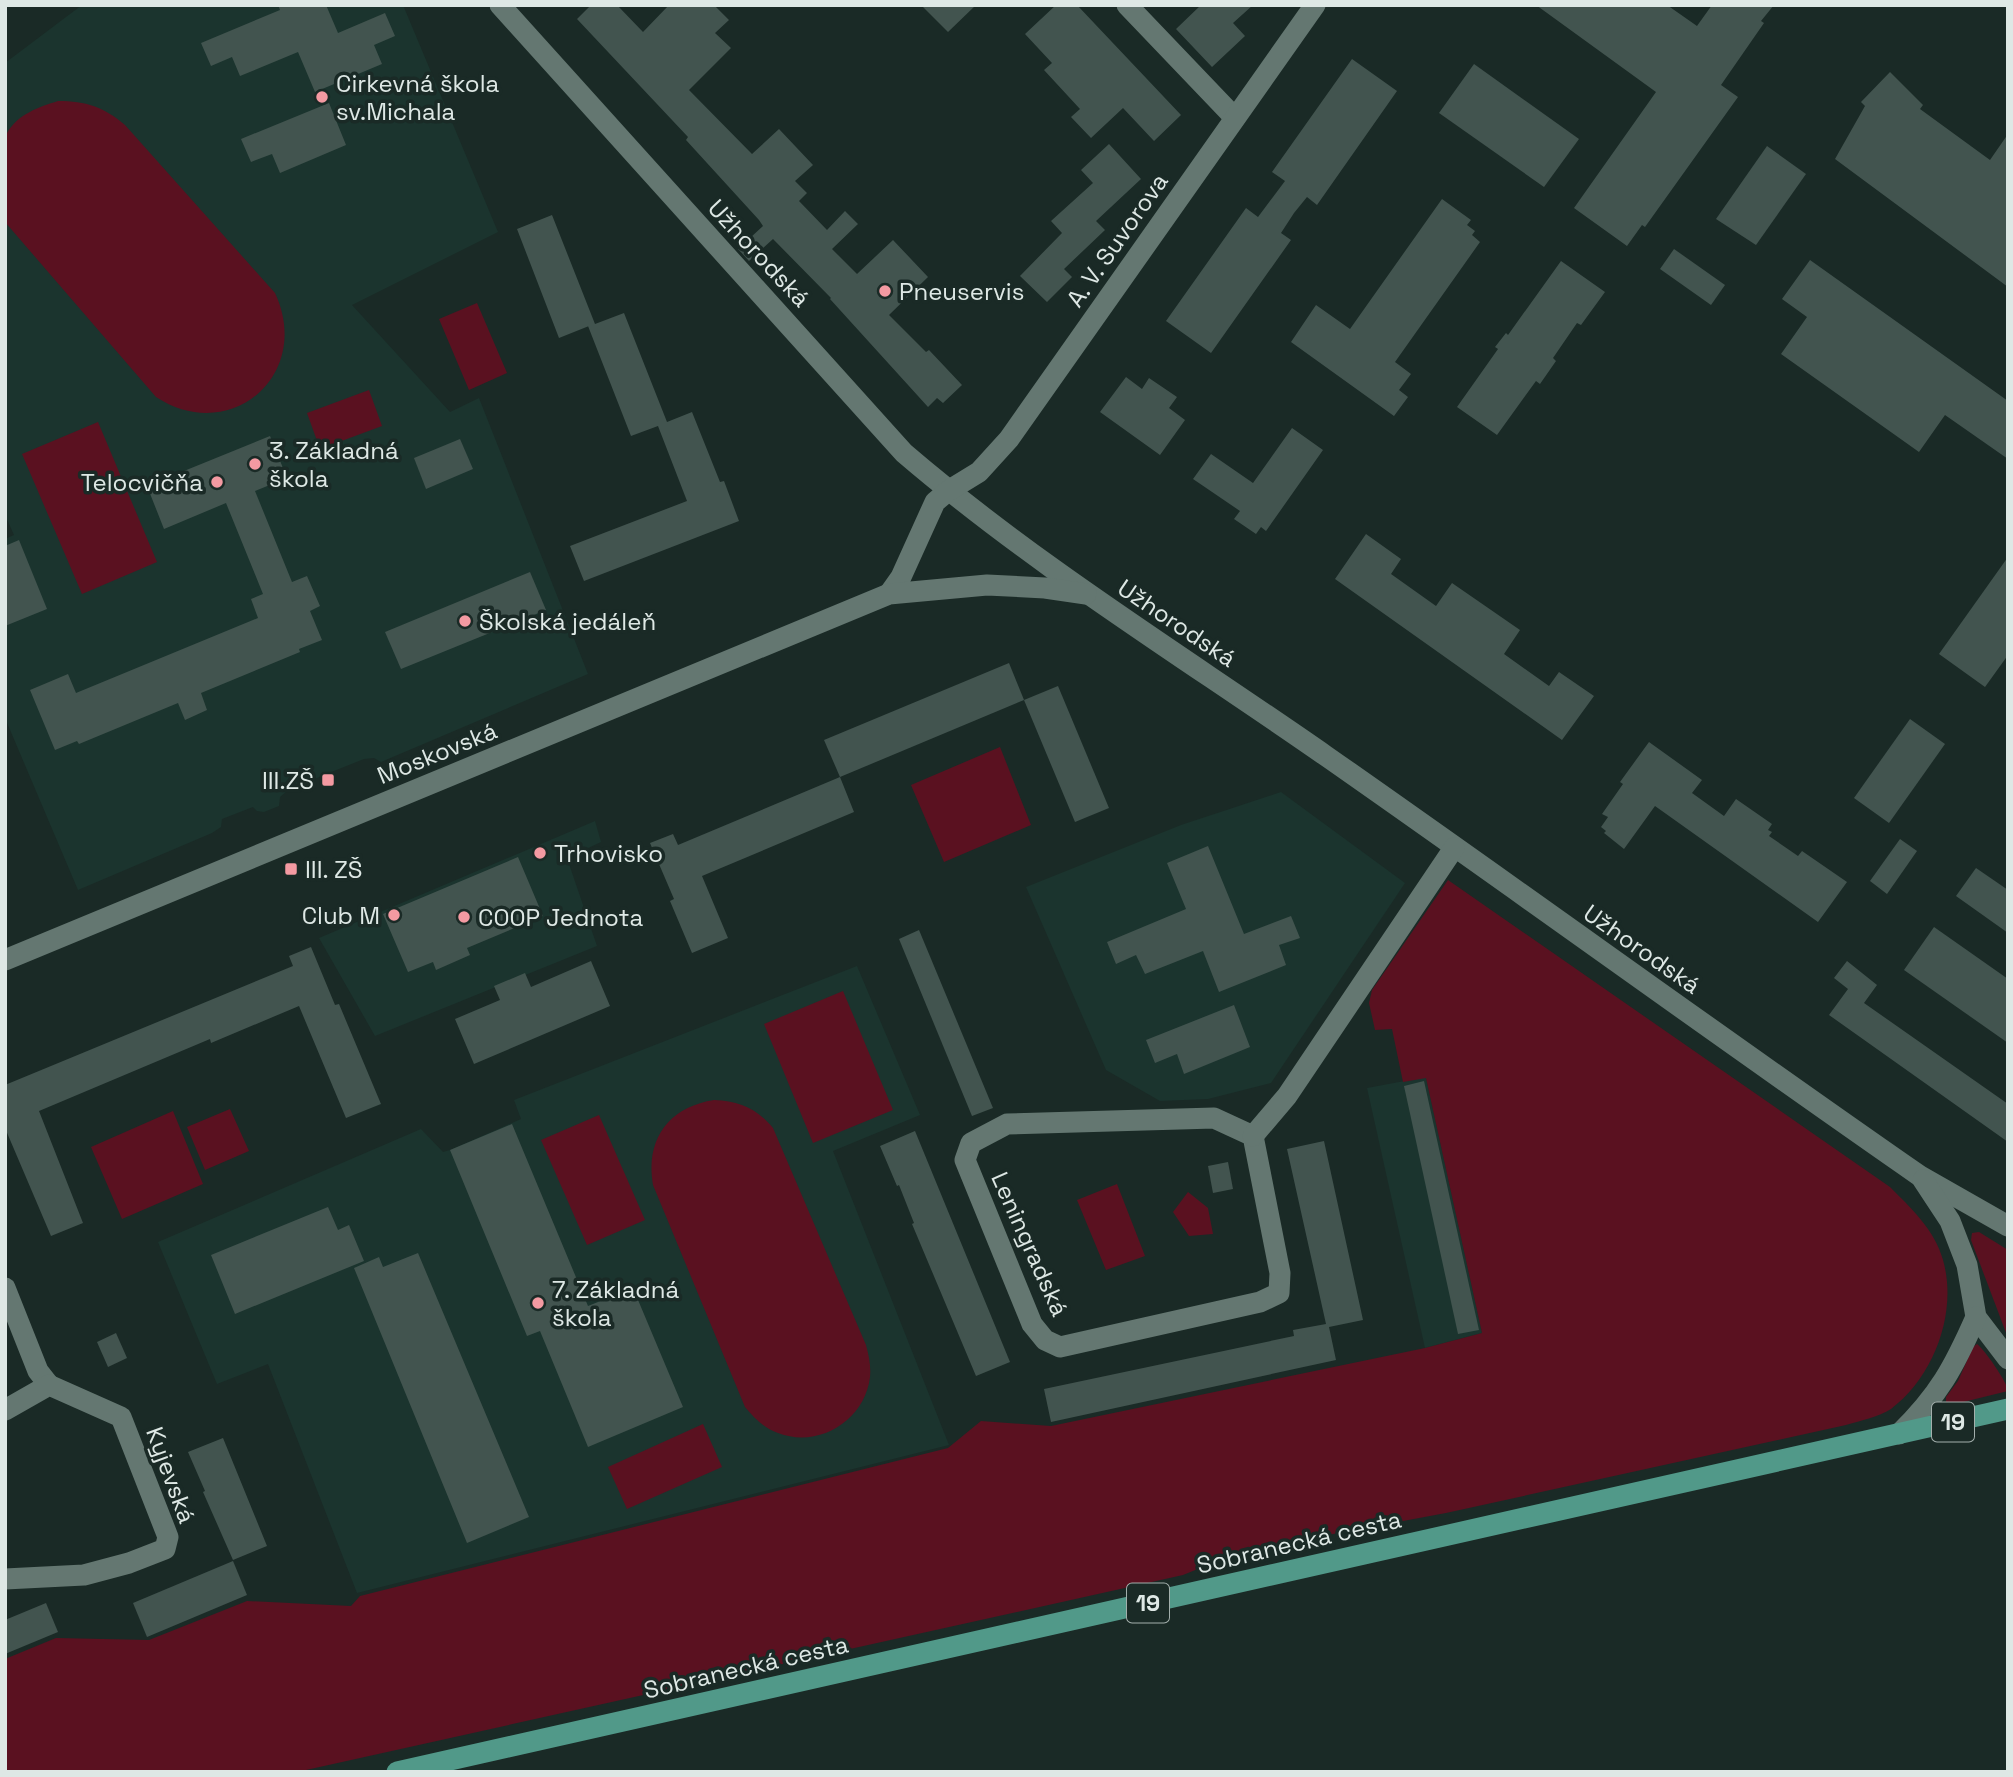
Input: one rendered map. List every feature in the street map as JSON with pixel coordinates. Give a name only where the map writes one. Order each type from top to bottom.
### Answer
[{"type":"main road","name":"Sobranecká cesta","points":[[397,1772],[2008,1409]]},
{"type":"street","name":"Užhorodská","points":[[500,5],[904,453],[948,491],[1088,595],[1326,756],[1920,1176],[2008,1226]]},
{"type":"street","points":[[1127,5],[1235,118]]},
{"type":"street","name":"A. V. Suvorova","points":[[948,491],[979,472],[1009,439],[1315,5]]},
{"type":"street","points":[[889,594],[901,577],[935,502],[948,491]]},
{"type":"street","name":"Moskovská","points":[[5,960],[889,594],[987,585],[1045,588],[1088,595]]},
{"type":"street","points":[[1253,1136],[1287,1096],[1454,849]]},
{"type":"street","name":"Leningradská","points":[[1214,1118],[1253,1136],[1280,1273],[1279,1293],[1260,1303],[1060,1346],[1045,1340],[1032,1324],[965,1160],[971,1143],[1007,1124],[1214,1118]]},
{"type":"street","name":"Užhorodská","points":[[1920,1176],[1950,1221],[1968,1265],[1976,1317],[2008,1359]]},
{"type":"street","points":[[5,1288],[38,1371],[49,1385],[5,1410]]},
{"type":"street","points":[[1899,1434],[1935,1396],[1957,1359],[1976,1317]]},
{"type":"street","name":"Kyjevská","points":[[5,1579],[84,1575],[166,1549],[169,1537],[121,1417],[49,1385]]},
{"type":"shaded area","name":"3. Základná škola","points":[[82,5],[403,5],[498,232],[352,305],[450,412],[479,398],[588,674],[381,762],[374,758],[364,759],[324,775],[287,791],[280,797],[279,806],[264,812],[253,807],[222,819],[221,827],[212,833],[78,890],[5,718],[5,539],[14,535],[5,515],[5,63]]},
{"type":"shaded area","points":[[58,101],[94,106],[125,125],[275,293],[284,323],[283,350],[274,374],[258,394],[237,407],[212,413],[184,410],[156,397],[5,222],[4,162],[7,133],[23,116]]},
{"type":"shaded area","points":[[477,303],[507,373],[469,390],[439,319]]},
{"type":"shaded area","points":[[369,390],[382,426],[320,449],[307,413]]},
{"type":"shaded area","points":[[98,422],[157,562],[82,594],[22,454]]},
{"type":"shaded area","points":[[1000,747],[1031,825],[944,862],[911,785]]},
{"type":"shaded area","points":[[1281,792],[1405,883],[1271,1083],[1208,1099],[1160,1101],[1106,1070],[1026,887],[1181,825]]},
{"type":"shaded area","points":[[595,821],[601,842],[567,858],[597,946],[375,1036],[319,938]]},
{"type":"shaded area","points":[[1448,880],[1890,1187],[1921,1220],[1934,1239],[1943,1260],[1947,1280],[1944,1322],[1930,1362],[1906,1396],[1891,1409],[1875,1417],[1846,1425],[1446,1513],[1242,1551],[1183,1575],[297,1772],[5,1772],[5,1659],[56,1638],[149,1640],[247,1601],[351,1606],[360,1596],[948,1448],[981,1421],[1051,1426],[1425,1348],[1482,1333],[1426,1078],[1403,1082],[1392,1029],[1375,1030],[1369,1003],[1372,990]]},
{"type":"shaded area","name":"7. Základná škola","points":[[857,966],[920,1115],[833,1151],[949,1445],[357,1593],[268,1364],[217,1384],[158,1242],[421,1129],[443,1152],[450,1150],[521,1119],[514,1100]]},
{"type":"shaded area","points":[[843,991],[893,1110],[813,1143],[764,1024]]},
{"type":"shaded area","points":[[1426,1077],[1482,1333],[1425,1348],[1367,1088]]},
{"type":"shaded area","points":[[714,1100],[747,1107],[773,1128],[866,1345],[870,1377],[866,1392],[850,1418],[824,1434],[794,1437],[778,1433],[760,1422],[745,1407],[653,1185],[653,1153],[664,1128],[684,1110]]},
{"type":"shaded area","points":[[230,1109],[249,1151],[205,1170],[187,1127]]},
{"type":"shaded area","points":[[173,1111],[203,1184],[122,1219],[91,1147]]},
{"type":"shaded area","points":[[599,1115],[645,1220],[587,1245],[541,1140]]},
{"type":"shaded area","points":[[1117,1184],[1145,1256],[1106,1270],[1077,1200]]},
{"type":"shaded area","points":[[1188,1192],[1208,1208],[1213,1234],[1189,1236],[1173,1212]]},
{"type":"shaded area","points":[[1979,1232],[2008,1250],[2008,1338],[1971,1240],[1972,1233]]},
{"type":"shaded area","points":[[1977,1344],[1995,1366],[2008,1391],[1951,1405],[1946,1403],[1946,1397],[1958,1381],[1973,1347]]},
{"type":"shaded area","points":[[703,1424],[722,1467],[627,1509],[608,1467]]},
{"type":"building","name":"Cirkevná škola sv.Michala","points":[[278,5],[326,5],[338,33],[385,13],[395,36],[374,45],[382,64],[315,92],[298,52],[240,76],[232,57],[211,66],[201,43],[280,10]]},
{"type":"building","points":[[591,5],[617,5],[643,32],[669,5],[714,5],[729,20],[715,33],[731,48],[689,90],[752,154],[779,129],[813,165],[795,181],[807,193],[799,201],[827,230],[845,211],[858,224],[832,249],[857,274],[893,240],[928,277],[889,315],[926,352],[929,350],[962,385],[943,403],[937,398],[928,407],[831,298],[773,239],[749,261],[738,249],[763,226],[686,140],[688,137],[577,19]]},
{"type":"building","points":[[921,5],[976,5],[948,32]]},
{"type":"building","points":[[1056,5],[1077,5],[1181,115],[1154,141],[1123,108],[1091,138],[1071,117],[1080,109],[1044,70],[1052,63],[1025,34]]},
{"type":"building","points":[[1201,5],[1253,5],[1233,23],[1245,36],[1212,67],[1176,29]]},
{"type":"building","points":[[1536,5],[1667,5],[1697,26],[1712,5],[1774,5],[1721,85],[1738,97],[1645,227],[1642,225],[1627,246],[1574,208],[1656,92]]},
{"type":"building","points":[[1352,59],[1397,91],[1317,205],[1307,197],[1294,213],[1281,233],[1291,240],[1211,353],[1166,321],[1246,208],[1258,217],[1285,181],[1272,172]]},
{"type":"building","points":[[1474,64],[1579,139],[1544,187],[1439,113]]},
{"type":"building","points":[[1890,72],[1923,105],[1920,109],[1990,160],[2008,134],[2008,287],[1835,159],[1865,106],[1861,102]]},
{"type":"building","points":[[329,103],[346,145],[280,173],[272,154],[251,162],[241,139]]},
{"type":"building","points":[[1109,144],[1141,179],[1096,221],[1105,230],[1064,269],[1072,277],[1047,302],[1020,276],[1062,233],[1051,221],[1093,183],[1081,170]]},
{"type":"building","points":[[1767,146],[1806,174],[1756,245],[1716,219]]},
{"type":"building","points":[[1442,199],[1471,220],[1467,225],[1475,231],[1472,235],[1480,242],[1395,362],[1411,374],[1399,390],[1408,397],[1394,416],[1291,342],[1316,305],[1350,329]]},
{"type":"building","points":[[552,215],[595,324],[624,313],[667,422],[692,412],[739,521],[584,581],[570,546],[687,501],[658,426],[631,436],[588,326],[559,338],[517,229]]},
{"type":"building","points":[[1674,249],[1725,285],[1711,305],[1660,269]]},
{"type":"building","points":[[1810,260],[2008,401],[2008,459],[1945,415],[1919,452],[1781,354],[1807,317],[1782,299]]},
{"type":"building","points":[[1561,261],[1605,292],[1581,325],[1577,323],[1553,358],[1556,361],[1540,384],[1536,381],[1497,435],[1457,407],[1498,349],[1495,347],[1506,333],[1508,335]]},
{"type":"building","points":[[1126,377],[1142,389],[1149,378],[1177,397],[1169,408],[1185,420],[1160,455],[1100,412]]},
{"type":"building","points":[[1292,428],[1323,450],[1266,531],[1261,527],[1256,534],[1234,519],[1240,511],[1193,479],[1211,454],[1253,483]]},
{"type":"building","points":[[270,436],[287,478],[255,491],[292,582],[307,576],[320,606],[310,611],[322,640],[299,649],[300,652],[201,693],[207,710],[185,720],[178,703],[79,744],[77,741],[55,750],[30,690],[68,674],[76,693],[258,618],[251,599],[263,594],[226,503],[164,529],[147,486]]},
{"type":"building","points":[[460,439],[473,469],[426,489],[414,458]]},
{"type":"building","points":[[1366,534],[1401,559],[1391,574],[1436,606],[1452,583],[1520,630],[1504,654],[1549,686],[1559,672],[1594,696],[1562,740],[1335,579]]},
{"type":"building","points":[[19,540],[47,609],[5,626],[5,546]]},
{"type":"building","points":[[2008,557],[2008,655],[1985,687],[1939,654]]},
{"type":"building","name":"Školská jedáleň","points":[[530,572],[546,610],[401,669],[385,632]]},
{"type":"building","points":[[1009,663],[1024,700],[840,777],[824,740]]},
{"type":"building","points":[[1058,686],[1109,808],[1075,822],[1024,700]]},
{"type":"building","points":[[1910,719],[1945,744],[1889,823],[1854,798]]},
{"type":"building","points":[[1649,742],[1702,780],[1692,793],[1724,816],[1736,799],[1772,824],[1768,830],[1772,832],[1769,836],[1798,856],[1802,851],[1847,882],[1818,922],[1655,806],[1624,849],[1604,833],[1606,831],[1601,827],[1608,817],[1602,814],[1623,784],[1620,782]]},
{"type":"building","points":[[840,777],[854,812],[702,876],[728,938],[692,953],[670,901],[674,899],[650,843],[673,834],[678,845]]},
{"type":"building","points":[[1900,839],[1917,851],[1887,894],[1870,881]]},
{"type":"building","points":[[1208,846],[1244,934],[1291,916],[1300,938],[1279,945],[1286,965],[1219,992],[1203,951],[1145,974],[1136,955],[1116,964],[1107,942],[1186,909],[1167,863]]},
{"type":"building","name":"COOP Jednota","points":[[518,857],[543,916],[467,948],[470,955],[436,970],[433,962],[408,972],[383,914]]},
{"type":"building","points":[[1976,868],[2008,890],[2008,933],[1956,896]]},
{"type":"building","points":[[1934,927],[2008,979],[2008,1043],[1904,970]]},
{"type":"building","points":[[919,930],[993,1108],[972,1116],[899,939]]},
{"type":"building","points":[[311,947],[335,1005],[339,1004],[381,1104],[346,1118],[299,1006],[211,1043],[210,1039],[39,1111],[83,1223],[51,1236],[5,1128],[5,1085],[293,966],[289,956]]},
{"type":"building","points":[[591,961],[610,1006],[474,1064],[455,1019],[500,1000],[494,986],[525,973],[531,987]]},
{"type":"building","points":[[1847,961],[1877,985],[1864,1003],[2008,1104],[2008,1142],[1829,1015],[1848,989],[1834,978]]},
{"type":"building","points":[[1234,1005],[1250,1047],[1184,1074],[1177,1054],[1155,1063],[1146,1040]]},
{"type":"building","points":[[1424,1081],[1479,1330],[1458,1334],[1404,1086]]},
{"type":"building","points":[[512,1124],[588,1306],[633,1288],[683,1407],[588,1447],[540,1331],[527,1336],[450,1150]]},
{"type":"building","points":[[915,1131],[1010,1362],[976,1376],[912,1224],[914,1223],[899,1185],[897,1186],[880,1146]]},
{"type":"building","points":[[1324,1141],[1363,1320],[1329,1327],[1336,1360],[1051,1422],[1044,1389],[1294,1336],[1293,1330],[1326,1324],[1287,1149]]},
{"type":"building","points":[[1228,1162],[1233,1189],[1213,1193],[1208,1166]]},
{"type":"building","points":[[328,1207],[338,1230],[349,1225],[364,1261],[235,1314],[211,1255]]},
{"type":"building","points":[[418,1253],[529,1517],[467,1543],[354,1268],[379,1257],[383,1267]]},
{"type":"building","points":[[116,1333],[127,1358],[108,1367],[97,1342]]},
{"type":"building","points":[[223,1438],[267,1546],[233,1560],[188,1452]]},
{"type":"building","points":[[233,1561],[247,1595],[147,1637],[133,1603]]},
{"type":"building","points":[[46,1603],[58,1632],[5,1654],[5,1620]]},
{"type":"place","name":"Cirkevná škola sv.Michala","points":[[322,97]]},
{"type":"place","name":"Pneuservis","points":[[885,291]]},
{"type":"place","name":"3. Základná škola","points":[[255,464]]},
{"type":"place","name":"Telocvičňa","points":[[217,482]]},
{"type":"place","name":"Školská jedáleň","points":[[465,621]]},
{"type":"place","name":"III.ZŠ","points":[[328,780]]},
{"type":"place","name":"Trhovisko","points":[[540,853]]},
{"type":"place","name":"III. ZŠ","points":[[291,869]]},
{"type":"place","name":"Club M","points":[[394,915]]},
{"type":"place","name":"COOP Jednota","points":[[464,917]]},
{"type":"place","name":"7. Základná škola","points":[[538,1303]]}]
